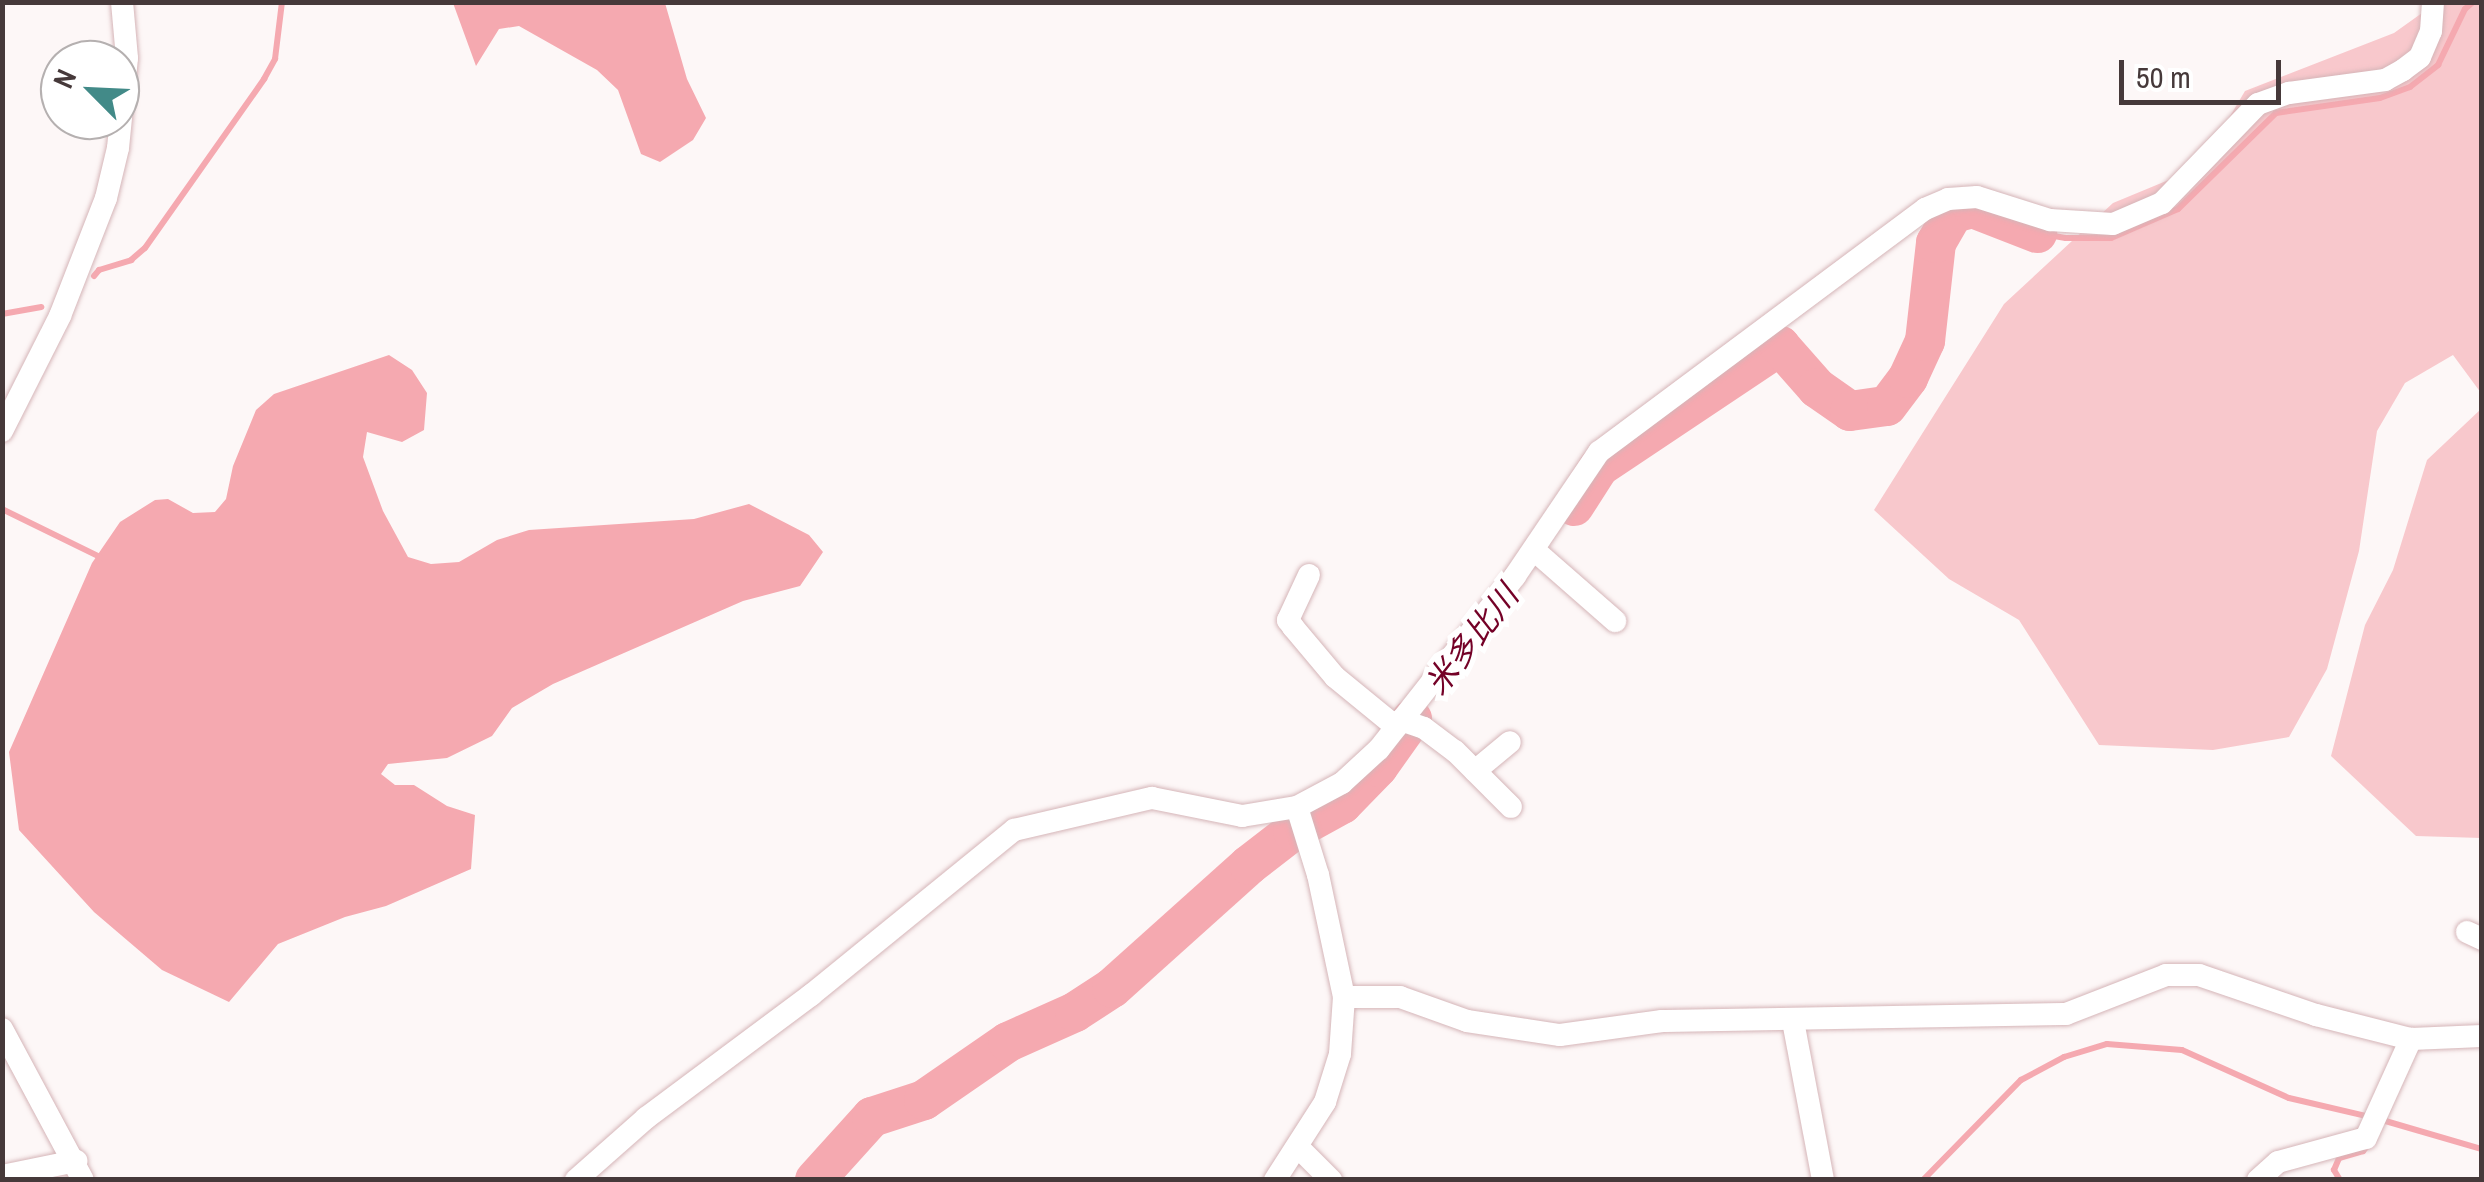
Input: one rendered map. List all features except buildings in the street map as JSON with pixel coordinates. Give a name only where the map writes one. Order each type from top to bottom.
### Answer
[{"type":"street","points":[[2,431],[60,316],[106,198],[126,78],[122,2]]},
{"type":"street","points":[[576,1180],[646,1118],[811,996],[1014,830],[1152,798],[1242,816],[1297,807],[1342,783],[1398,724],[1534,550],[1599,452],[1925,210],[1960,196],[1978,196],[2050,220],[2113,224],[2162,203],[2258,104],[2288,94],[2384,80],[2404,70],[2420,57],[2431,31],[2433,2]]},
{"type":"street","points":[[1534,550],[1614,621]]},
{"type":"street","points":[[1309,575],[1288,620],[1292,627],[1335,676],[1398,724],[1424,728],[1475,770],[1511,808]]},
{"type":"street","points":[[1475,770],[1510,742]]},
{"type":"street","points":[[1275,1180],[1326,1102],[1340,1054],[1344,997],[1318,875],[1297,807]]},
{"type":"street","points":[[1344,997],[1400,997],[1468,1021],[1560,1036],[1662,1020],[2066,1014],[2166,975],[2182,975],[2227,982],[2316,1016],[2411,1039],[2482,1036]]},
{"type":"street","points":[[1793,1021],[1823,1180]]},
{"type":"street","points":[[2,1029],[80,1170],[2,1176]]},
{"type":"street","points":[[2258,1180],[2278,1162],[2366,1138],[2411,1039]]},
{"type":"street","points":[[1298,1147],[1331,1180]]},
{"type":"shaded area","points":[[453,3],[665,3],[687,79],[706,118],[693,140],[660,162],[641,154],[618,90],[597,70],[519,26],[499,29],[476,66]]},
{"type":"shaded area","points":[[2436,3],[2481,3],[2481,393],[2453,355],[2405,383],[2377,431],[2359,551],[2327,669],[2289,737],[2213,750],[2099,745],[2019,620],[1949,579],[1874,510],[2004,304],[2113,203],[2200,167],[2245,91],[2394,33]]},
{"type":"shaded area","points":[[389,355],[412,370],[427,393],[424,430],[402,442],[367,432],[363,457],[383,511],[408,557],[431,564],[459,562],[497,540],[529,530],[694,519],[749,504],[809,535],[823,552],[800,586],[743,601],[553,684],[512,708],[492,736],[447,758],[388,764],[381,774],[395,785],[414,785],[447,806],[475,815],[471,869],[386,906],[345,917],[278,944],[229,1002],[162,970],[94,912],[19,830],[9,752],[92,563],[120,522],[155,500],[168,499],[193,513],[215,512],[226,499],[233,466],[256,410],[274,394]]},
{"type":"shaded area","points":[[2481,409],[2481,838],[2416,836],[2331,756],[2365,625],[2393,570],[2427,460]]},
{"type":"waterway","points":[[94,276],[99,270],[131,260],[145,248],[264,79],[275,59],[282,2]]},
{"type":"waterway","points":[[2037,233],[2066,238],[2111,238],[2178,209],[2276,113],[2380,98],[2410,87],[2438,65],[2465,9],[2473,2]]},
{"type":"waterway","name":"米多比川","points":[[1574,506],[1599,467],[1780,346],[1817,388],[1850,411],[1887,406],[1908,378],[1925,341],[1936,243],[1953,213],[1973,208],[2037,233]]},
{"type":"waterway","points":[[2,314],[41,307]]},
{"type":"waterway","points":[[2,509],[104,559]]},
{"type":"waterway","name":"米多比川","points":[[815,1180],[872,1117],[924,1100],[1008,1042],[1075,1012],[1112,988],[1249,865],[1293,831],[1342,804],[1378,767],[1412,719]]},
{"type":"waterway","points":[[1923,1180],[2021,1080],[2064,1057],[2107,1044],[2182,1050],[2289,1098],[2370,1117]]},
{"type":"waterway","points":[[2382,1120],[2482,1149]]},
{"type":"waterway","points":[[2340,1180],[2334,1170],[2339,1158],[2363,1151],[2369,1144]]}]
